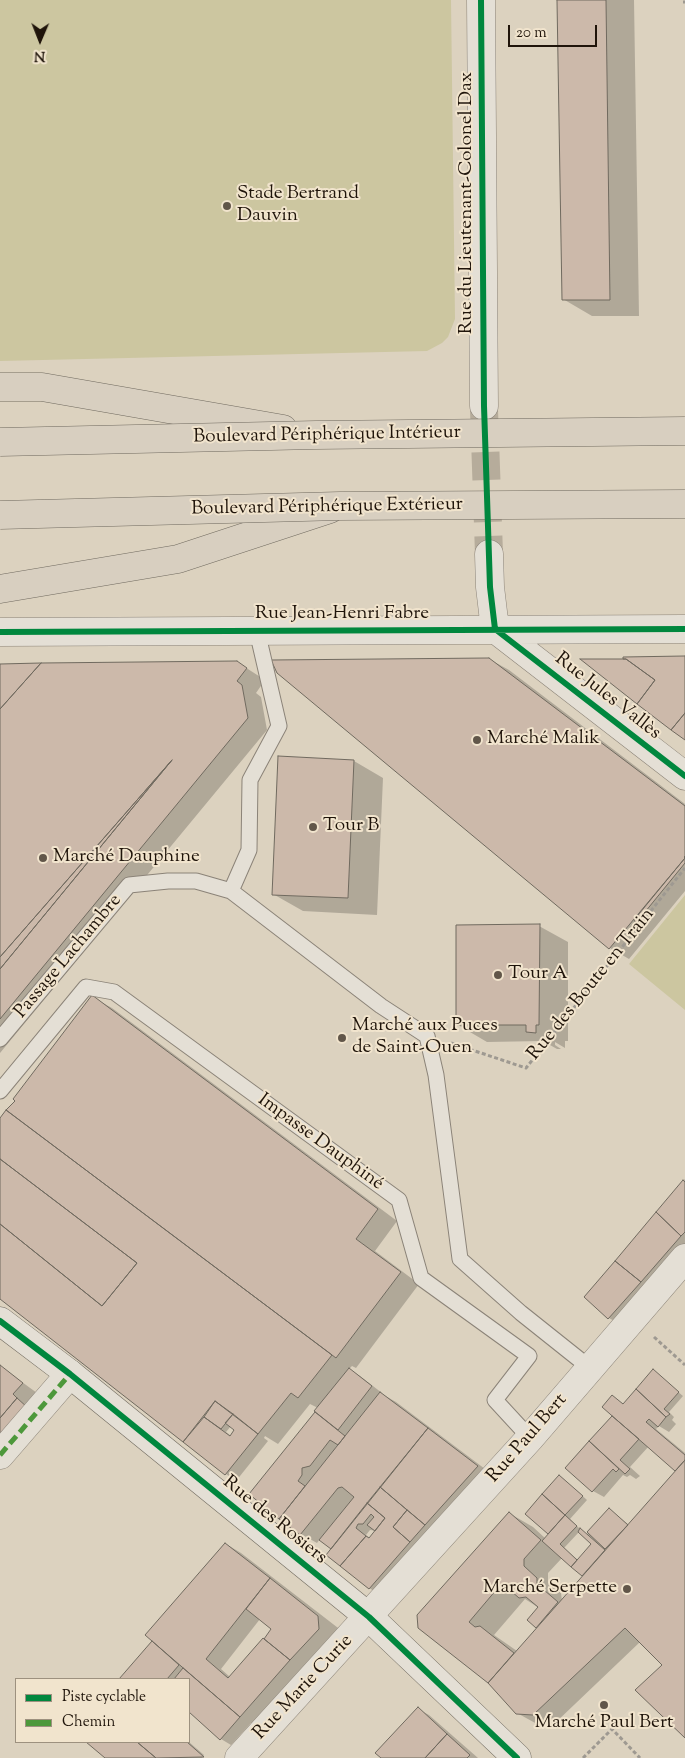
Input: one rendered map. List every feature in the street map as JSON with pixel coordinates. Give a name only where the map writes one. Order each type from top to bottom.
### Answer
[{"type":"highway","points":[[0,387],[42,387],[316,435]]},
{"type":"highway","name":"Boulevard Périphérique Intérieur","points":[[0,442],[316,435],[685,431]]},
{"type":"highway","name":"Boulevard Périphérique Extérieur","points":[[0,514],[340,506],[685,504]]},
{"type":"highway","points":[[0,589],[178,559],[340,506]]},
{"type":"street","name":"Rue du Lieutenant-Colonel Dax","points":[[481,0],[484,406]]},
{"type":"street","points":[[489,554],[490,587],[495,629]]},
{"type":"street","name":"Rue Jules Vallès","points":[[495,629],[685,776]]},
{"type":"street","name":"Rue Jean-Henri Fabre","points":[[0,632],[685,629]]},
{"type":"street","name":"Rue Paul Bert","points":[[369,1617],[530,1438],[685,1258]]},
{"type":"street","name":"Rue des Rosiers","points":[[1,1324],[70,1374],[369,1617],[517,1758]]},
{"type":"street","points":[[0,1455],[70,1374]]},
{"type":"street","name":"Rue Marie Curie","points":[[239,1758],[369,1617]]},
{"type":"lane","points":[[257,631],[279,726],[250,780],[249,850],[231,890],[381,1006],[427,1036],[436,1075],[460,1259],[521,1313],[590,1368]]},
{"type":"lane","name":"Passage Lachambre","points":[[0,1039],[129,885],[168,881],[196,881],[231,890]]},
{"type":"lane","name":"Impasse Dauphiné","points":[[0,1091],[86,986],[114,992],[399,1200],[421,1278],[529,1356],[495,1400],[530,1438]]},
{"type":"path","points":[[633,1318],[685,1365]]},
{"type":"path","points":[[583,1758],[612,1729],[640,1758]]},
{"type":"shaded area","name":"Stade Bertrand Dauvin","points":[[0,0],[451,0],[455,319],[448,337],[442,343],[427,351],[0,361]]},
{"type":"shaded area","points":[[685,895],[685,1010],[629,964]]},
{"type":"building","points":[[557,0],[606,0],[610,300],[562,300]]},
{"type":"building","points":[[685,656],[685,713],[671,730],[637,704],[655,680],[626,659],[623,659],[623,657]]},
{"type":"building","name":"Marché Malik","points":[[489,658],[685,806],[685,858],[609,949],[277,673],[271,660]]},
{"type":"building","points":[[580,659],[626,659],[655,680],[637,704]]},
{"type":"building","name":"Marché Dauphine","points":[[237,661],[247,668],[237,681],[242,685],[248,718],[0,1019],[0,969],[172,760],[0,957],[0,709],[41,663]]},
{"type":"building","points":[[41,663],[0,709],[0,664]]},
{"type":"building","points":[[685,713],[685,740],[671,730]]},
{"type":"building","name":"Tour B","points":[[278,756],[354,760],[348,898],[272,895]]},
{"type":"building","points":[[172,760],[0,969],[0,957]]},
{"type":"building","points":[[685,858],[685,863],[636,923],[634,920]]},
{"type":"building","name":"Tour A","points":[[540,924],[539,1025],[536,1025],[536,1033],[526,1032],[526,1025],[456,1025],[456,925]]},
{"type":"building","points":[[92,995],[378,1209],[356,1239],[401,1272],[336,1358],[6,1110],[15,1101],[13,1099]]},
{"type":"building","points":[[6,1110],[332,1355],[298,1398],[291,1393],[258,1434],[215,1401],[183,1442],[0,1299],[0,1224],[102,1306],[137,1263],[0,1159],[0,1118]]},
{"type":"building","points":[[0,1159],[137,1263],[102,1306],[0,1224]]},
{"type":"building","points":[[683,1180],[685,1182],[685,1232],[681,1236],[656,1212]]},
{"type":"building","points":[[656,1212],[681,1236],[641,1282],[615,1261]]},
{"type":"building","points":[[615,1261],[641,1282],[608,1319],[584,1297]]},
{"type":"building","points":[[0,1365],[23,1383],[13,1394],[17,1398],[0,1418]]},
{"type":"building","points":[[349,1368],[372,1386],[338,1430],[314,1411]]},
{"type":"building","points":[[653,1369],[679,1392],[664,1409],[670,1414],[666,1417],[636,1389]]},
{"type":"building","points":[[636,1389],[666,1417],[658,1427],[649,1419],[646,1422],[685,1455],[685,1460],[675,1471],[602,1407],[612,1395],[623,1404]]},
{"type":"building","points":[[380,1392],[428,1428],[331,1549],[319,1540],[354,1497],[342,1487],[338,1488],[300,1535],[279,1519]]},
{"type":"building","points":[[17,1398],[28,1408],[0,1440],[0,1418]]},
{"type":"building","points":[[215,1401],[233,1414],[221,1429],[204,1417]]},
{"type":"building","points":[[315,1412],[345,1436],[338,1445],[330,1440],[310,1466],[302,1468],[302,1475],[298,1481],[305,1486],[279,1519],[249,1494]]},
{"type":"building","points":[[233,1414],[258,1434],[225,1475],[183,1442],[204,1417],[230,1436],[234,1430],[225,1423]]},
{"type":"building","points":[[612,1416],[639,1439],[620,1460],[630,1469],[625,1474],[589,1441]]},
{"type":"building","points":[[428,1428],[478,1466],[425,1525],[380,1487]]},
{"type":"building","points":[[589,1441],[619,1469],[616,1472],[613,1469],[592,1492],[565,1468]]},
{"type":"building","name":"Marché Serpette","points":[[685,1460],[685,1738],[635,1690],[662,1665],[625,1628],[533,1715],[516,1714],[488,1683]]},
{"type":"building","points":[[559,1475],[583,1496],[565,1515],[542,1494]]},
{"type":"building","points":[[380,1487],[407,1510],[393,1527],[410,1542],[369,1589],[340,1566],[366,1536],[369,1538],[385,1518],[367,1503]]},
{"type":"building","points":[[542,1494],[565,1515],[548,1534],[525,1514]]},
{"type":"building","points":[[367,1503],[385,1518],[375,1531],[367,1525],[374,1517],[371,1514],[363,1524],[358,1524],[356,1528],[366,1536],[340,1566],[326,1555]]},
{"type":"building","points":[[609,1508],[628,1525],[605,1549],[587,1532]]},
{"type":"building","points":[[407,1510],[425,1525],[410,1542],[393,1527]]},
{"type":"building","points":[[509,1512],[541,1540],[524,1559],[524,1566],[537,1578],[537,1584],[558,1602],[536,1628],[527,1620],[538,1607],[526,1597],[519,1598],[502,1583],[469,1622],[475,1627],[480,1626],[514,1653],[488,1683],[418,1628],[417,1615]]},
{"type":"building","points":[[565,1515],[577,1526],[560,1544],[577,1560],[571,1567],[542,1541]]},
{"type":"building","points":[[580,1528],[605,1550],[582,1576],[571,1567],[591,1544],[578,1532]]},
{"type":"building","points":[[225,1543],[270,1578],[206,1659],[228,1678],[263,1638],[290,1660],[240,1717],[145,1635]]},
{"type":"building","points":[[270,1578],[318,1616],[319,1629],[290,1660],[264,1639],[271,1629],[246,1609]]},
{"type":"building","points":[[152,1641],[179,1665],[168,1678],[120,1678]]},
{"type":"building","points":[[183,1668],[240,1717],[220,1740],[190,1713],[190,1678],[175,1678]]},
{"type":"building","points":[[418,1707],[447,1734],[425,1758],[381,1758],[375,1753]]},
{"type":"building","points":[[447,1734],[470,1755],[467,1758],[425,1758]]},
{"type":"building","points":[[87,1743],[138,1743],[156,1758],[105,1758]]},
{"type":"building","points":[[138,1743],[188,1743],[204,1757],[156,1758]]},
{"type":"tunnel","points":[[484,410],[489,554]]},
{"type":"marked path","points":[[0,1455],[70,1374]]},
{"type":"cycle path","points":[[481,0],[484,406],[490,587],[495,629],[685,776]]},
{"type":"cycle path","points":[[0,632],[685,629]]},
{"type":"cycle path","points":[[0,1321],[70,1374],[369,1617],[517,1758]]},
{"type":"place","name":"Stade Bertrand Dauvin","points":[[227,206]]},
{"type":"place","name":"Marché Malik","points":[[477,740]]},
{"type":"place","name":"Tour B","points":[[313,827]]},
{"type":"place","name":"Marché Dauphine","points":[[43,858]]},
{"type":"place","name":"Tour A","points":[[498,975]]},
{"type":"place","name":"Marché aux Puces de Saint-Ouen","points":[[342,1038]]},
{"type":"place","name":"Marché Serpette","points":[[627,1589]]},
{"type":"place","name":"Marché Paul Bert","points":[[604,1705]]}]
